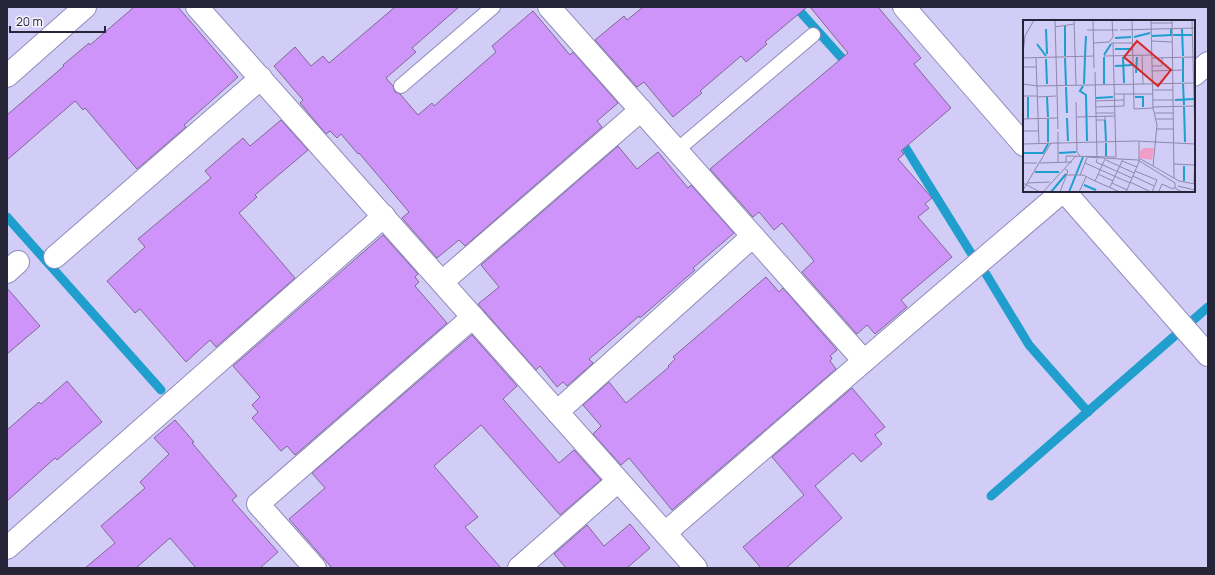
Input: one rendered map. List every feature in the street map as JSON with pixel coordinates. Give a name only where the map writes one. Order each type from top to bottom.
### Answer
[{"type":"street","points":[[7,76],[85,7]]},
{"type":"street","points":[[197,7],[696,568]]},
{"type":"street","points":[[549,7],[864,360]]},
{"type":"street","points":[[904,7],[1023,144]]},
{"type":"street","points":[[1195,74],[1208,63]]},
{"type":"street","points":[[55,258],[261,78]]},
{"type":"street","points":[[442,282],[641,110]]},
{"type":"street","points":[[665,533],[864,360],[1063,192]]},
{"type":"street","points":[[1065,192],[1208,354]]},
{"type":"street","points":[[7,548],[384,216]]},
{"type":"street","points":[[557,412],[754,236]]},
{"type":"street","points":[[315,568],[258,504],[473,317]]},
{"type":"street","points":[[519,568],[618,481]]},
{"type":"lane","points":[[401,86],[493,7]]},
{"type":"lane","points":[[677,150],[813,35]]},
{"type":"building","points":[[134,7],[178,7],[238,77],[184,125],[186,127],[137,169],[85,108],[83,110],[75,101],[7,160],[7,115],[64,66],[63,65],[89,43],[90,45]]},
{"type":"building","points":[[395,7],[459,7],[412,48],[416,52],[386,78],[393,86],[395,92],[400,94],[418,115],[432,103],[434,106],[496,52],[492,46],[533,11],[570,55],[573,52],[618,103],[597,121],[602,127],[465,246],[459,240],[437,258],[402,218],[409,212],[359,153],[358,154],[341,134],[337,138],[330,131],[326,134],[300,103],[303,100],[274,66],[295,47],[311,66],[323,56],[329,63]]},
{"type":"building","points":[[643,7],[807,7],[765,42],[767,44],[746,62],[741,56],[700,91],[702,93],[673,117],[644,82],[637,87],[595,40],[624,16],[627,20]]},
{"type":"building","points":[[810,7],[878,7],[921,58],[914,64],[951,108],[901,151],[904,154],[898,159],[932,198],[925,204],[929,208],[918,217],[952,257],[901,300],[907,307],[875,334],[867,325],[857,334],[802,272],[814,261],[782,223],[774,230],[759,212],[753,217],[710,169],[848,53]]},
{"type":"building","points":[[281,120],[308,150],[255,195],[257,197],[239,213],[295,278],[216,347],[210,340],[186,362],[140,309],[135,313],[107,281],[145,247],[138,239],[211,178],[205,171],[243,138],[250,146]]},
{"type":"building","points":[[618,146],[637,169],[658,152],[688,188],[691,185],[734,233],[693,268],[695,270],[640,318],[639,316],[589,359],[593,363],[567,386],[563,382],[557,387],[540,366],[536,370],[478,304],[499,287],[481,265]]},
{"type":"building","points":[[383,235],[418,274],[415,277],[419,282],[415,286],[447,323],[295,455],[287,446],[281,451],[252,418],[258,412],[252,405],[260,397],[233,366]]},
{"type":"building","points":[[766,277],[779,292],[783,288],[837,350],[830,356],[832,358],[830,361],[836,369],[672,510],[629,458],[621,465],[593,434],[601,426],[583,405],[609,382],[626,403],[669,367],[668,366],[675,359],[673,357]]},
{"type":"building","points":[[7,288],[40,326],[7,354]]},
{"type":"building","points":[[472,335],[517,386],[503,399],[559,463],[574,450],[601,480],[560,515],[481,425],[434,466],[478,517],[465,527],[501,568],[332,568],[289,519],[325,488],[312,473]]},
{"type":"building","points":[[67,381],[102,422],[57,460],[55,458],[7,501],[7,430],[39,402],[41,404]]},
{"type":"building","points":[[852,388],[885,427],[875,435],[882,444],[861,462],[853,453],[815,486],[842,518],[786,568],[761,568],[743,547],[804,495],[772,457]]},
{"type":"building","points":[[175,420],[194,442],[192,443],[237,496],[232,500],[278,552],[260,568],[196,568],[170,538],[136,568],[85,568],[115,543],[101,526],[145,488],[140,482],[169,454],[154,438]]},
{"type":"building","points":[[630,524],[650,548],[627,568],[566,568],[554,554],[587,525],[604,546]]},
{"type":"waterway","points":[[796,7],[849,66]]},
{"type":"waterway","points":[[899,137],[971,253]]},
{"type":"waterway","points":[[7,217],[161,390]]},
{"type":"waterway","points":[[986,274],[1029,345],[1088,412]]},
{"type":"waterway","points":[[1192,321],[1208,307]]},
{"type":"waterway","points":[[991,496],[1178,333]]}]
